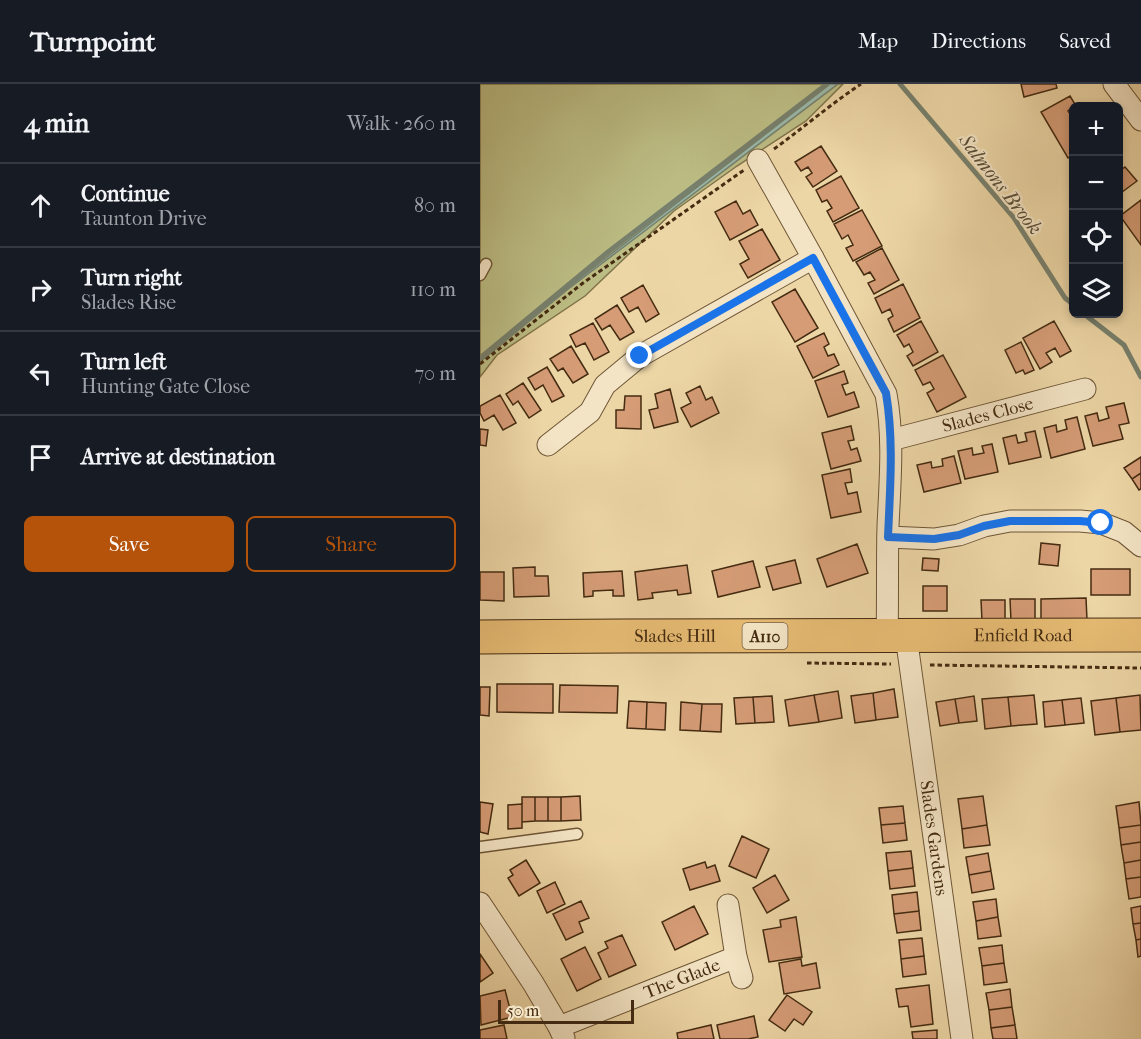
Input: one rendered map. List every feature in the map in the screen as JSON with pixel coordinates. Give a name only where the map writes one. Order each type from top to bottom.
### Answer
[{"type":"main road","name":"Enfield Road","points":[[901,646],[1141,635]]},
{"type":"main road","name":"Slades Hill","points":[[480,638],[624,636],[901,646]]},
{"type":"street","points":[[1114,84],[1141,120]]},
{"type":"street","name":"Slades Gardens","points":[[758,160],[886,393],[891,440],[888,537],[901,646],[962,1039]]},
{"type":"street","points":[[548,445],[590,412],[605,385],[640,356],[813,258]]},
{"type":"street","name":"Slades Close","points":[[891,440],[1085,389]]},
{"type":"street","points":[[888,537],[934,539],[959,535],[984,526],[1010,521],[1080,521],[1101,523],[1124,532],[1141,546]]},
{"type":"street","points":[[480,903],[533,983],[562,1033]]},
{"type":"street","name":"The Glade","points":[[728,905],[736,957],[742,978]]},
{"type":"street","name":"The Glade","points":[[562,1033],[736,957]]},
{"type":"lane","points":[[480,275],[486,264]]},
{"type":"lane","points":[[480,847],[577,834]]},
{"type":"path","points":[[480,364],[583,283],[684,214],[861,84]]},
{"type":"path","points":[[802,663],[901,646],[1141,668]]},
{"type":"green space","points":[[480,84],[843,84],[806,121],[674,211],[585,296],[497,355],[480,377]]},
{"type":"shaded area","points":[[830,84],[838,84],[567,290],[480,362],[566,289]]},
{"type":"building","points":[[1021,84],[1056,84],[1057,88],[1024,97]]},
{"type":"building","points":[[1070,96],[1074,102],[1069,102],[1068,111],[1068,158],[1041,112]]},
{"type":"building","points":[[821,146],[837,171],[813,187],[806,177],[812,173],[808,167],[801,171],[795,162]]},
{"type":"building","points":[[1125,167],[1137,181],[1123,191],[1123,168]]},
{"type":"building","points":[[841,176],[859,208],[833,222],[827,211],[832,208],[827,200],[822,202],[816,190]]},
{"type":"building","points":[[1141,200],[1141,245],[1123,220],[1123,214]]},
{"type":"building","points":[[736,201],[743,214],[750,210],[758,225],[730,240],[715,212]]},
{"type":"building","points":[[862,210],[882,246],[853,261],[846,248],[853,245],[848,235],[842,239],[834,224]]},
{"type":"building","points":[[762,229],[780,260],[748,278],[740,264],[749,259],[739,241]]},
{"type":"building","points":[[882,248],[899,280],[874,294],[868,283],[875,280],[870,272],[864,275],[856,262]]},
{"type":"building","points":[[903,284],[920,318],[894,332],[888,319],[893,316],[890,309],[882,313],[875,298]]},
{"type":"building","points":[[643,285],[659,314],[646,322],[638,307],[629,312],[621,298]]},
{"type":"building","points":[[795,289],[818,328],[795,342],[772,302]]},
{"type":"building","points":[[617,305],[634,332],[620,340],[610,325],[602,330],[595,319]]},
{"type":"building","points":[[921,321],[938,352],[913,366],[907,356],[913,352],[909,344],[904,347],[897,335]]},
{"type":"building","points":[[1054,321],[1071,351],[1060,357],[1055,348],[1046,353],[1052,362],[1040,369],[1023,338]]},
{"type":"building","points":[[593,323],[609,352],[594,360],[585,343],[576,347],[570,335]]},
{"type":"building","points":[[824,333],[829,344],[824,347],[828,356],[834,354],[839,365],[813,378],[797,346]]},
{"type":"building","points":[[1021,342],[1034,370],[1025,374],[1023,370],[1016,373],[1005,350]]},
{"type":"building","points":[[571,346],[588,374],[573,383],[563,368],[558,371],[550,359]]},
{"type":"building","points":[[943,355],[966,397],[937,412],[927,393],[934,389],[930,382],[923,385],[915,370]]},
{"type":"building","points":[[547,367],[564,396],[552,402],[543,385],[535,390],[528,378]]},
{"type":"building","points":[[844,371],[848,383],[842,385],[846,395],[854,392],[859,407],[828,417],[815,381]]},
{"type":"building","points":[[523,383],[541,410],[529,418],[518,401],[513,405],[506,394]]},
{"type":"building","points":[[700,386],[706,400],[712,397],[719,413],[691,427],[681,408],[691,403],[686,393]]},
{"type":"building","points":[[670,389],[678,422],[654,428],[649,410],[658,408],[655,394]]},
{"type":"building","points":[[500,395],[516,423],[503,430],[494,415],[484,421],[480,413],[480,406]]},
{"type":"building","points":[[625,396],[641,396],[641,429],[616,428],[616,410],[624,410]]},
{"type":"building","points":[[1124,403],[1129,423],[1119,425],[1123,439],[1093,446],[1085,416],[1097,413],[1099,421],[1109,418],[1106,407]]},
{"type":"building","points":[[1077,417],[1085,449],[1051,458],[1044,428],[1056,425],[1057,432],[1067,429],[1065,420]]},
{"type":"building","points":[[851,426],[854,440],[848,441],[851,450],[857,448],[861,461],[831,469],[822,433]]},
{"type":"building","points":[[480,429],[488,430],[486,446],[480,445]]},
{"type":"building","points":[[1035,431],[1041,457],[1009,464],[1003,438],[1016,435],[1018,443],[1027,441],[1025,433]]},
{"type":"building","points":[[992,444],[998,472],[965,479],[958,451],[972,448],[973,455],[984,453],[982,446]]},
{"type":"building","points":[[954,456],[961,483],[924,492],[917,465],[931,462],[932,468],[943,466],[942,459]]},
{"type":"building","points":[[1141,457],[1141,473],[1132,479],[1124,468]]},
{"type":"building","points":[[850,469],[852,482],[845,483],[848,494],[857,492],[861,512],[831,518],[822,475]]},
{"type":"building","points":[[1141,473],[1141,489],[1139,490],[1132,479]]},
{"type":"building","points":[[1041,543],[1060,545],[1058,566],[1039,564]]},
{"type":"building","points":[[857,544],[868,573],[827,587],[817,559]]},
{"type":"building","points":[[923,558],[939,559],[938,571],[922,570]]},
{"type":"building","points":[[795,560],[801,583],[773,590],[766,567]]},
{"type":"building","points":[[753,561],[760,587],[718,597],[712,571]]},
{"type":"building","points":[[687,565],[691,593],[678,595],[677,590],[652,593],[653,598],[638,600],[635,572]]},
{"type":"building","points":[[535,567],[535,576],[548,576],[549,596],[514,597],[513,568]]},
{"type":"building","points":[[1091,569],[1130,569],[1130,595],[1091,595]]},
{"type":"building","points":[[622,571],[624,596],[613,596],[613,590],[593,591],[593,596],[584,597],[583,573]]},
{"type":"building","points":[[480,572],[504,572],[504,601],[480,600]]},
{"type":"building","points":[[923,586],[947,586],[947,611],[923,611]]},
{"type":"building","points":[[1086,598],[1087,620],[1041,621],[1041,599]]},
{"type":"building","points":[[1010,599],[1035,599],[1035,620],[1011,621]]},
{"type":"building","points":[[981,600],[1005,600],[1005,621],[982,621]]},
{"type":"building","points":[[497,684],[553,684],[553,713],[497,712]]},
{"type":"building","points":[[560,685],[618,686],[617,713],[559,712]]},
{"type":"building","points":[[480,687],[490,687],[489,716],[480,715]]},
{"type":"building","points":[[894,689],[898,717],[876,720],[873,693]]},
{"type":"building","points":[[838,691],[842,718],[819,722],[814,695]]},
{"type":"building","points":[[873,693],[876,720],[855,723],[851,696]]},
{"type":"building","points":[[814,695],[819,722],[789,726],[785,700]]},
{"type":"building","points":[[1034,695],[1037,724],[1011,726],[1008,697]]},
{"type":"building","points":[[1140,695],[1141,730],[1120,732],[1116,698]]},
{"type":"building","points":[[772,696],[774,722],[755,723],[753,697]]},
{"type":"building","points":[[974,696],[977,721],[959,723],[955,699]]},
{"type":"building","points":[[753,697],[755,723],[736,724],[734,698]]},
{"type":"building","points":[[1008,697],[1011,726],[985,729],[982,699]]},
{"type":"building","points":[[1081,698],[1084,723],[1065,725],[1062,700]]},
{"type":"building","points":[[1116,698],[1120,732],[1095,735],[1091,701]]},
{"type":"building","points":[[955,699],[959,723],[940,726],[936,702]]},
{"type":"building","points":[[1062,700],[1065,725],[1045,727],[1043,702]]},
{"type":"building","points":[[629,701],[647,702],[646,729],[627,728]]},
{"type":"building","points":[[647,702],[666,703],[665,730],[646,729]]},
{"type":"building","points":[[681,702],[702,704],[700,731],[680,730]]},
{"type":"building","points":[[702,704],[722,704],[721,732],[700,731]]},
{"type":"building","points":[[580,796],[581,820],[561,821],[561,797]]},
{"type":"building","points":[[983,796],[987,825],[962,829],[958,799]]},
{"type":"building","points":[[522,797],[535,797],[535,821],[522,822]]},
{"type":"building","points":[[535,797],[548,797],[548,821],[535,821]]},
{"type":"building","points":[[548,797],[561,797],[561,821],[548,821]]},
{"type":"building","points":[[480,802],[493,804],[488,834],[480,832]]},
{"type":"building","points":[[1139,802],[1141,825],[1119,828],[1116,806]]},
{"type":"building","points":[[522,804],[522,828],[508,829],[508,805]]},
{"type":"building","points":[[903,806],[905,823],[881,825],[879,808]]},
{"type":"building","points":[[905,823],[907,840],[883,843],[881,825]]},
{"type":"building","points":[[987,825],[990,845],[964,848],[962,829]]},
{"type":"building","points":[[1141,825],[1141,842],[1121,845],[1119,828]]},
{"type":"building","points":[[742,836],[769,849],[756,878],[729,866]]},
{"type":"building","points":[[1141,842],[1141,860],[1124,863],[1121,845]]},
{"type":"building","points":[[911,851],[913,868],[888,871],[886,853]]},
{"type":"building","points":[[988,853],[991,871],[969,875],[966,857]]},
{"type":"building","points":[[526,860],[540,883],[519,896],[508,878],[513,875],[510,870]]},
{"type":"building","points":[[1141,860],[1141,877],[1126,879],[1124,863]]},
{"type":"building","points":[[705,862],[707,868],[715,865],[720,881],[690,890],[683,869]]},
{"type":"building","points":[[913,868],[915,886],[890,889],[888,871]]},
{"type":"building","points":[[991,871],[994,889],[972,893],[969,875]]},
{"type":"building","points":[[775,875],[789,900],[767,913],[753,888]]},
{"type":"building","points":[[1141,877],[1141,897],[1129,899],[1126,879]]},
{"type":"building","points":[[555,882],[565,904],[547,913],[537,891]]},
{"type":"building","points":[[917,892],[919,911],[894,914],[892,895]]},
{"type":"building","points":[[996,899],[998,917],[976,921],[973,902]]},
{"type":"building","points":[[581,901],[589,918],[579,922],[583,932],[566,940],[553,914]]},
{"type":"building","points":[[694,906],[708,934],[675,950],[662,922]]},
{"type":"building","points":[[1141,906],[1141,923],[1133,924],[1131,908]]},
{"type":"building","points":[[919,911],[921,930],[897,933],[894,914]]},
{"type":"building","points":[[796,917],[802,957],[769,962],[763,930],[781,927],[780,920]]},
{"type":"building","points":[[998,917],[1001,936],[978,939],[976,921]]},
{"type":"building","points":[[1141,923],[1141,939],[1136,940],[1133,924]]},
{"type":"building","points":[[622,935],[636,965],[609,977],[598,953],[608,948],[605,942]]},
{"type":"building","points":[[922,938],[924,956],[901,959],[899,940]]},
{"type":"building","points":[[1141,939],[1141,956],[1138,957],[1136,940]]},
{"type":"building","points":[[1002,945],[1004,963],[982,966],[979,948]]},
{"type":"building","points":[[585,947],[601,979],[577,991],[561,959]]},
{"type":"building","points":[[480,954],[493,973],[480,982]]},
{"type":"building","points":[[924,956],[926,974],[903,977],[901,959]]},
{"type":"building","points":[[801,959],[802,966],[816,963],[820,988],[784,994],[779,963]]},
{"type":"building","points":[[1004,963],[1007,982],[984,985],[982,966]]},
{"type":"building","points":[[929,985],[933,1024],[911,1027],[908,1006],[899,1007],[896,989]]},
{"type":"building","points":[[1010,989],[1012,1007],[989,1010],[986,993]]},
{"type":"building","points":[[505,990],[512,1017],[481,1025],[480,996]]},
{"type":"building","points":[[787,995],[812,1012],[803,1025],[794,1019],[785,1031],[769,1020]]},
{"type":"building","points":[[1012,1007],[1015,1025],[991,1028],[989,1010]]},
{"type":"building","points":[[754,1016],[758,1037],[720,1039],[717,1025]]},
{"type":"building","points":[[504,1025],[507,1039],[480,1039],[480,1030]]},
{"type":"building","points":[[711,1025],[714,1039],[678,1039],[677,1033]]},
{"type":"building","points":[[1015,1025],[1017,1039],[993,1039],[991,1028]]},
{"type":"building","points":[[937,1030],[937,1039],[913,1039],[912,1032]]},
{"type":"waterway","points":[[480,358],[608,252],[827,84]]},
{"type":"waterway","name":"Salmons Brook","points":[[900,84],[1014,218],[1069,301]]},
{"type":"waterway","name":"Salmons Brook","points":[[1089,318],[1124,345],[1141,377]]},
{"type":"route","points":[[640,356],[813,258],[886,393],[891,440],[888,537],[934,539],[959,535],[984,526],[1010,521],[1101,523]]}]
